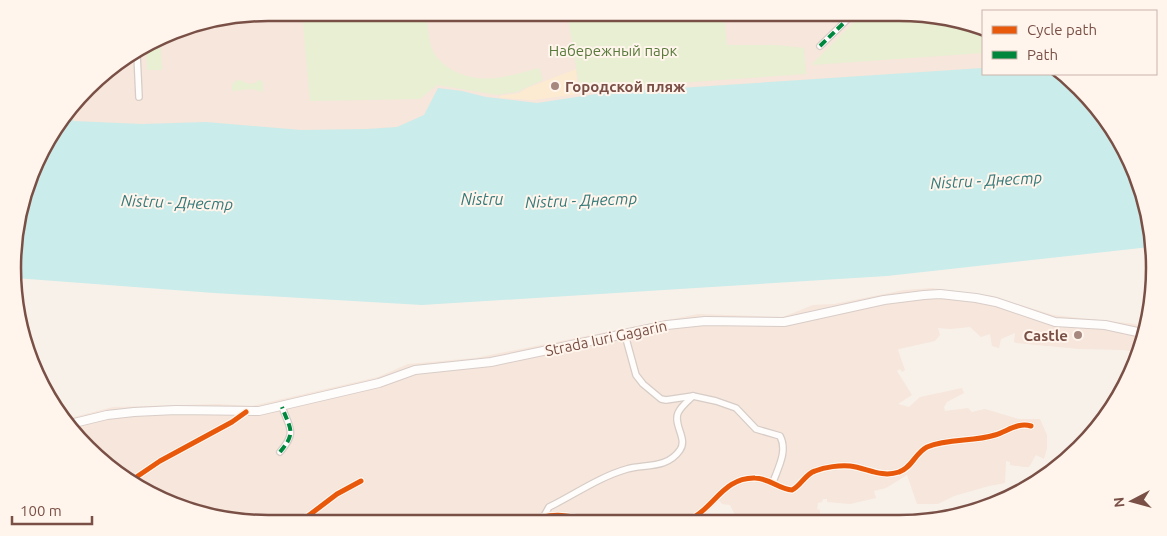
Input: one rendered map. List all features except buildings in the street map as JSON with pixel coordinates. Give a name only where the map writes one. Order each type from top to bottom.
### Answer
[{"type":"main road","name":"Strada Iuri Gagarin","points":[[76,423],[107,415],[134,412],[176,410],[259,411],[379,383],[416,370],[491,362],[667,325],[696,322],[784,322],[884,300],[940,294],[996,302],[1055,322],[1105,325],[1137,332]]},
{"type":"street","points":[[820,46],[845,21]]},
{"type":"street","points":[[137,59],[139,97]]},
{"type":"street","points":[[625,335],[633,368],[643,384],[664,400],[693,396],[716,401],[736,408],[756,429],[780,436],[784,448],[773,482]]},
{"type":"street","points":[[545,515],[555,504],[612,475],[634,467],[661,464],[679,452],[682,444],[677,422],[678,413],[693,396]]},
{"type":"street","points":[[280,452],[289,442],[292,434],[282,406]]},
{"type":"street","points":[[137,477],[168,456],[232,422],[246,412]]},
{"type":"street","points":[[698,515],[731,483],[744,479],[755,478],[773,482],[792,490],[811,473],[822,469],[849,466],[883,474],[900,472],[908,468],[918,454],[926,448],[952,442],[977,440],[1020,425],[1032,426]]},
{"type":"street","points":[[309,515],[337,494],[361,481]]},
{"type":"shaded area","points":[[268,21],[899,21],[931,23],[982,36],[982,75],[1053,75],[1085,105],[1095,118],[1113,145],[1125,170],[57,140],[82,105],[105,82],[131,63],[159,47],[189,34],[236,23]]},
{"type":"shaded area","points":[[932,288],[992,296],[1053,315],[1139,325],[1131,351],[1079,349],[1016,343],[1014,342],[1015,333],[1001,339],[999,348],[992,346],[990,334],[981,337],[970,327],[938,328],[940,335],[935,341],[899,349],[905,370],[902,372],[900,369],[897,371],[912,395],[898,404],[909,407],[920,397],[962,388],[964,393],[947,402],[944,407],[945,411],[968,408],[972,412],[985,409],[1019,419],[1040,419],[1047,435],[1047,448],[1044,459],[1036,455],[1029,467],[1010,465],[1010,462],[1006,461],[1005,483],[954,496],[938,504],[917,504],[907,475],[886,488],[874,491],[876,498],[850,504],[827,502],[827,499],[823,499],[822,502],[818,503],[817,509],[820,510],[820,514],[813,515],[735,515],[730,505],[722,504],[718,499],[701,515],[268,515],[236,513],[189,502],[145,482],[105,454],[72,418],[113,407],[218,404],[252,406],[378,377],[408,364],[475,358],[698,314],[783,317],[813,305],[834,304],[904,290]]},
{"type":"green space","points":[[303,21],[427,21],[433,51],[441,62],[452,70],[474,78],[485,79],[539,68],[543,80],[517,92],[497,95],[437,85],[420,99],[310,101]]},
{"type":"green space","name":"Набережный парк","points":[[568,21],[725,21],[727,45],[777,45],[804,48],[806,74],[580,90]]},
{"type":"green space","points":[[855,21],[931,23],[982,36],[982,53],[811,65]]},
{"type":"green space","points":[[160,46],[162,70],[147,70],[146,53]]},
{"type":"green space","points":[[240,80],[250,84],[259,80],[263,82],[263,92],[252,89],[232,91],[232,85],[235,81]]},
{"type":"sand","name":"Городской пляж","points":[[576,69],[578,94],[533,100],[501,98],[499,96],[519,93],[527,88]]},
{"type":"water","name":"Nistru","points":[[982,68],[982,75],[1053,75],[1085,105],[1113,145],[1133,189],[1141,220],[1145,248],[887,276],[422,305],[214,293],[22,279],[23,236],[34,189],[54,145],[73,117],[73,121],[142,124],[206,122],[301,130],[367,129],[397,127],[424,115],[438,88],[486,97],[537,103],[603,93]]},
{"type":"marked path","points":[[820,46],[846,21]]},
{"type":"marked path","points":[[280,452],[289,440],[290,435],[289,426],[282,407]]},
{"type":"cycle path","points":[[137,477],[160,461],[232,422],[246,412]]},
{"type":"cycle path","points":[[698,515],[725,489],[743,479],[760,478],[792,490],[812,473],[832,467],[850,466],[892,474],[903,470],[919,453],[935,444],[978,439],[1017,426],[1031,426]]},
{"type":"cycle path","points":[[309,515],[337,494],[361,481]]},
{"type":"cycle path","points":[[553,515],[562,515]]},
{"type":"place","name":"Городской пляж","points":[[555,86]]},
{"type":"place","name":"Castle","points":[[1078,335]]},
{"type":"water label","name":"Nistru - Днестр","points":[[986,180]]},
{"type":"water label","name":"Nistru - Днестр","points":[[581,200]]},
{"type":"water label","name":"Nistru - Днестр","points":[[177,202]]}]
